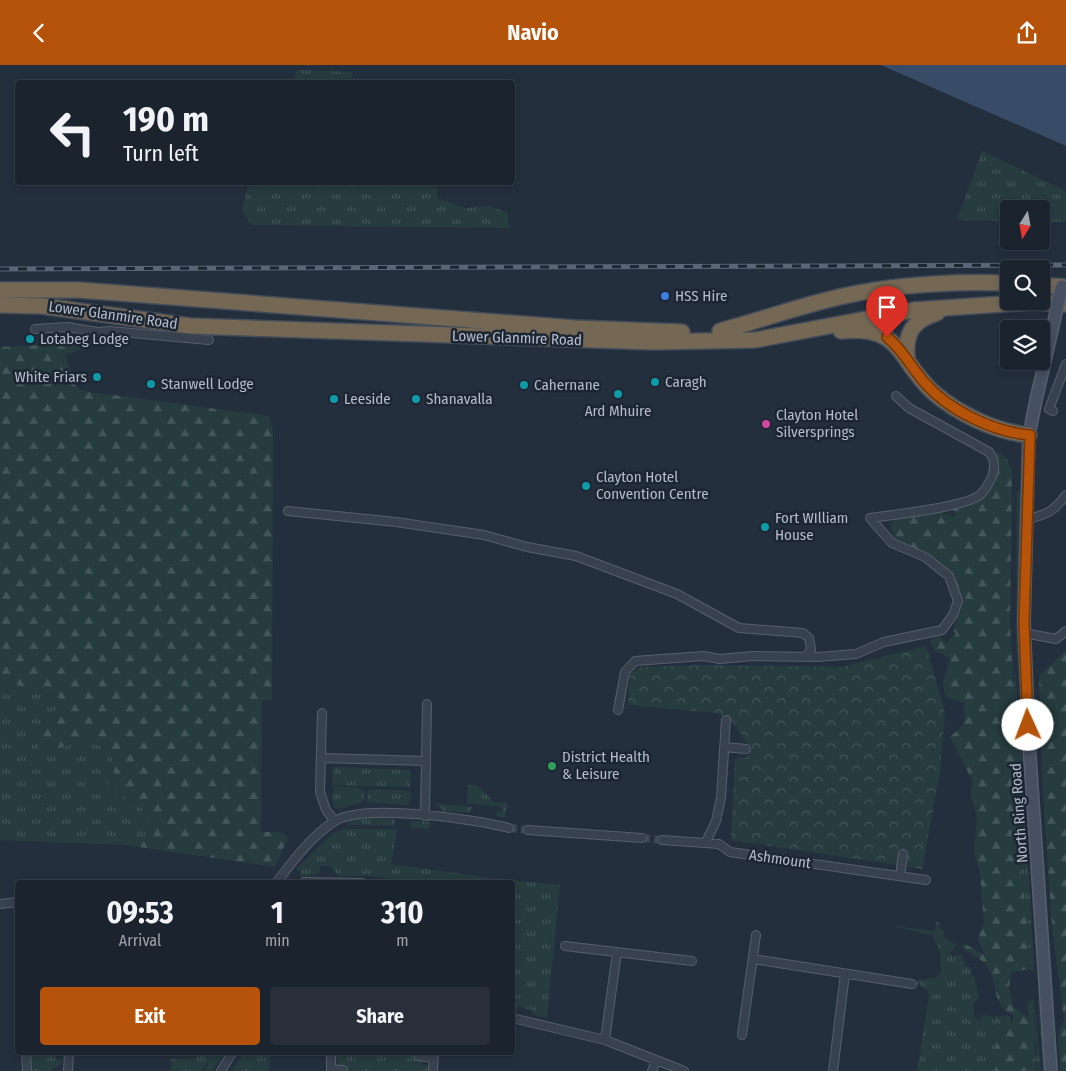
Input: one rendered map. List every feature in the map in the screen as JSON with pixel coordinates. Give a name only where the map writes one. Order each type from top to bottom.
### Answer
[{"type":"highway","points":[[720,331],[822,301],[870,291],[959,282],[1000,283]]},
{"type":"highway","points":[[1050,286],[1064,287]]},
{"type":"highway","name":"Lower Glanmire Road","points":[[0,290],[79,290],[607,330],[720,331],[755,331],[783,328],[914,303],[965,298],[1000,299]]},
{"type":"highway","name":"Lower Glanmire Road","points":[[1050,303],[1066,304]]},
{"type":"highway","name":"Lower Glanmire Road","points":[[0,305],[42,306],[108,316],[190,325],[654,342],[756,340],[914,310],[1000,304]]},
{"type":"highway","points":[[906,357],[906,343],[910,330],[916,321],[956,307]]},
{"type":"highway","points":[[756,340],[858,330],[877,332],[888,338],[906,357],[924,383],[946,402],[1000,429],[1030,435]]},
{"type":"main road","name":"North Ring Road","points":[[1051,1071],[1029,743],[1024,633],[1030,435],[1036,400],[1064,287]]},
{"type":"street","points":[[108,316],[110,331]]},
{"type":"street","points":[[35,329],[68,327],[98,332],[110,331],[208,340]]},
{"type":"street","points":[[1053,411],[1049,409],[1066,364]]},
{"type":"street","points":[[618,710],[625,672],[635,661],[703,656],[720,659],[753,655],[807,657],[856,654],[884,642],[942,630],[953,615],[958,601],[949,576],[925,557],[892,543],[870,518],[956,504],[973,499],[980,495],[991,478],[994,460],[989,452],[909,408],[896,396]]},
{"type":"street","points":[[1028,519],[1047,515],[1057,507],[1066,495]]},
{"type":"street","points":[[288,511],[396,522],[484,535],[527,547],[576,556],[677,594],[739,628],[803,633],[810,638],[812,649],[807,657]]},
{"type":"street","points":[[1024,633],[1056,639],[1066,631]]},
{"type":"street","points":[[425,816],[427,704]]},
{"type":"street","points":[[322,713],[322,802],[335,821]]},
{"type":"street","points":[[706,843],[716,821],[721,798],[726,720]]},
{"type":"street","points":[[724,747],[746,749]]},
{"type":"street","points":[[322,758],[426,761]]},
{"type":"street","points":[[278,880],[307,845],[335,821],[359,813],[425,816],[487,823],[509,828]]},
{"type":"street","points":[[528,830],[642,838]]},
{"type":"street","name":"Ashmount","points":[[662,840],[719,844],[730,851],[926,879]]},
{"type":"street","points":[[900,876],[903,854]]},
{"type":"street","points":[[327,871],[327,880]]},
{"type":"street","points":[[0,904],[15,902]]},
{"type":"street","points":[[742,1035],[756,935]]},
{"type":"street","points":[[565,946],[692,961]]},
{"type":"street","points":[[605,1040],[617,952]]},
{"type":"street","points":[[753,959],[912,984]]},
{"type":"street","points":[[833,1071],[846,974]]},
{"type":"street","points":[[746,1001],[755,1002]]},
{"type":"street","points":[[515,1019],[605,1040],[684,1071]]},
{"type":"street","points":[[26,1055],[27,1071]]},
{"type":"street","points":[[68,1071],[69,1055]]},
{"type":"street","points":[[222,1071],[231,1055]]},
{"type":"street","points":[[418,1056],[434,1055],[433,1071]]},
{"type":"street","points":[[331,1056],[331,1070],[343,1070]]},
{"type":"street","points":[[652,1071],[656,1061]]},
{"type":"green space","points":[[297,70],[353,72],[351,80],[294,80]]},
{"type":"green space","points":[[982,151],[1066,191],[1066,222],[1050,222],[1050,200],[1000,200],[1000,221],[957,220]]},
{"type":"green space","points":[[248,185],[437,185],[437,198],[466,208],[490,206],[507,213],[510,228],[252,225],[242,211]]},
{"type":"green space","points":[[101,342],[65,355],[76,386],[83,391],[269,416],[273,429],[272,700],[262,700],[261,832],[282,832],[288,838],[275,867],[126,845],[152,835],[141,806],[107,787],[114,773],[111,752],[86,739],[41,754],[36,739],[59,717],[60,698],[15,684],[0,696],[0,347]]},
{"type":"green space","points":[[998,452],[1008,461],[1012,473],[1010,626],[1017,740],[1014,768],[1014,802],[1017,837],[1022,845],[1020,857],[1029,943],[1028,969],[1011,973],[1009,988],[1013,1006],[1029,1018],[1028,1002],[1033,1000],[1036,1071],[994,1071],[999,1054],[995,1047],[998,1040],[991,1034],[991,1030],[1008,1033],[1005,1027],[1000,1026],[997,1019],[1000,1016],[1008,1015],[1013,1024],[1013,1015],[1006,1011],[999,1001],[992,975],[987,966],[961,947],[963,943],[985,955],[978,939],[984,923],[980,872],[974,852],[977,817],[971,795],[972,780],[950,737],[962,726],[965,715],[964,703],[945,697],[943,682],[950,658],[936,651],[930,641],[938,634],[946,643],[956,634],[953,630],[962,606],[959,591],[951,573],[924,552],[893,540],[893,532],[890,526],[895,517],[937,511],[955,517],[953,508],[980,500],[985,492]]},
{"type":"green space","points":[[1017,490],[1019,490],[1020,495],[1019,655],[1040,966],[1038,967],[1016,641]]},
{"type":"green space","points":[[926,646],[945,712],[940,772],[922,869],[731,840],[735,759],[747,757],[748,746],[734,723],[716,713],[628,705],[630,674],[640,667],[703,665],[842,667]]},
{"type":"green space","points":[[1066,650],[1066,1071],[1060,1071],[1058,1033],[1064,1020],[1052,926],[1042,778],[1039,676]]},
{"type":"green space","points":[[1013,657],[1022,742],[1025,845],[1029,875],[1034,971],[1028,969],[1029,943],[1020,857],[1022,845],[1017,837],[1014,802],[1014,768],[1017,740]]},
{"type":"green space","points":[[15,684],[60,698],[59,717],[36,739],[41,754],[87,739],[111,752],[114,773],[107,787],[141,806],[153,835],[126,845],[0,840],[0,695]]},
{"type":"green space","points":[[333,767],[411,770],[410,787],[333,785]]},
{"type":"green space","points":[[468,785],[478,786],[494,802],[508,803],[505,818],[496,816],[497,811],[502,812],[502,807],[467,803]]},
{"type":"green space","points":[[334,786],[360,788],[365,792],[363,802],[340,809],[335,808],[332,802]]},
{"type":"green space","points":[[373,789],[411,791],[409,805],[366,802],[368,791]]},
{"type":"green space","points":[[435,803],[472,807],[470,813],[443,811]]},
{"type":"green space","points":[[359,818],[395,819],[394,826],[349,825],[348,822]]},
{"type":"green space","points":[[411,821],[430,822],[429,829],[411,828]]},
{"type":"green space","points":[[345,829],[397,829],[391,864],[511,880],[396,880],[370,876],[339,876],[330,866],[320,866],[320,871],[314,876],[300,877],[300,872],[296,869],[333,833]]},
{"type":"green space","points":[[515,880],[560,885],[547,1018],[533,1015],[532,1010],[518,1007],[516,1011]]},
{"type":"green space","points":[[936,922],[940,923],[939,928],[945,932],[943,936],[957,945],[950,953],[952,956],[963,955],[963,963],[967,961],[964,966],[972,968],[970,974],[974,976],[979,997],[973,1004],[974,1016],[978,1021],[983,1015],[992,1016],[993,1019],[995,1016],[1000,1016],[997,1020],[1000,1026],[1005,1027],[1009,1033],[991,1030],[997,1040],[999,1050],[994,1071],[917,1071],[929,994],[927,990],[917,983],[917,980],[935,978],[941,972],[941,953],[932,935],[888,925],[935,931]]},
{"type":"green space","points":[[1038,996],[1040,999],[1046,1071],[1043,1071]]},
{"type":"green space","points":[[1034,997],[1041,1071],[1037,1071]]},
{"type":"green space","points":[[30,1055],[56,1055],[56,1059],[63,1059],[60,1065],[53,1068],[52,1071],[31,1071]]},
{"type":"green space","points":[[196,1055],[211,1055],[201,1071],[171,1071],[171,1059],[196,1058]]},
{"type":"green space","points":[[213,1055],[224,1055],[212,1071],[204,1071]]},
{"type":"green space","points":[[242,1055],[270,1055],[269,1071],[232,1071]]},
{"type":"green space","points":[[335,1055],[421,1055],[420,1063],[428,1066],[430,1071],[343,1071],[343,1066],[338,1063]]},
{"type":"water","points":[[881,65],[1066,65],[1066,146]]},
{"type":"tunnel","points":[[509,828],[528,830]]},
{"type":"tunnel","points":[[642,838],[662,840]]},
{"type":"railway","points":[[0,269],[1066,265]]},
{"type":"place","name":"HSS Hire","points":[[665,296]]},
{"type":"place","name":"Lotabeg Lodge","points":[[30,339]]},
{"type":"place","name":"White Friars","points":[[97,377]]},
{"type":"place","name":"Caragh","points":[[655,382]]},
{"type":"place","name":"Stanwell Lodge","points":[[151,384]]},
{"type":"place","name":"Cahernane","points":[[524,385]]},
{"type":"place","name":"Ard Mhuire","points":[[618,394]]},
{"type":"place","name":"Leeside","points":[[334,399]]},
{"type":"place","name":"Shanavalla","points":[[416,399]]},
{"type":"place","name":"Clayton Hotel Silversprings","points":[[766,424]]},
{"type":"place","name":"Clayton Hotel Convention Centre","points":[[586,486]]},
{"type":"place","name":"Fort WIlliam House","points":[[765,527]]},
{"type":"place","name":"District Health & Leisure","points":[[552,766]]},
{"type":"route","points":[[887,337],[906,357],[924,383],[946,402],[959,410],[1010,433],[1030,435],[1024,622],[1028,725]]}]
